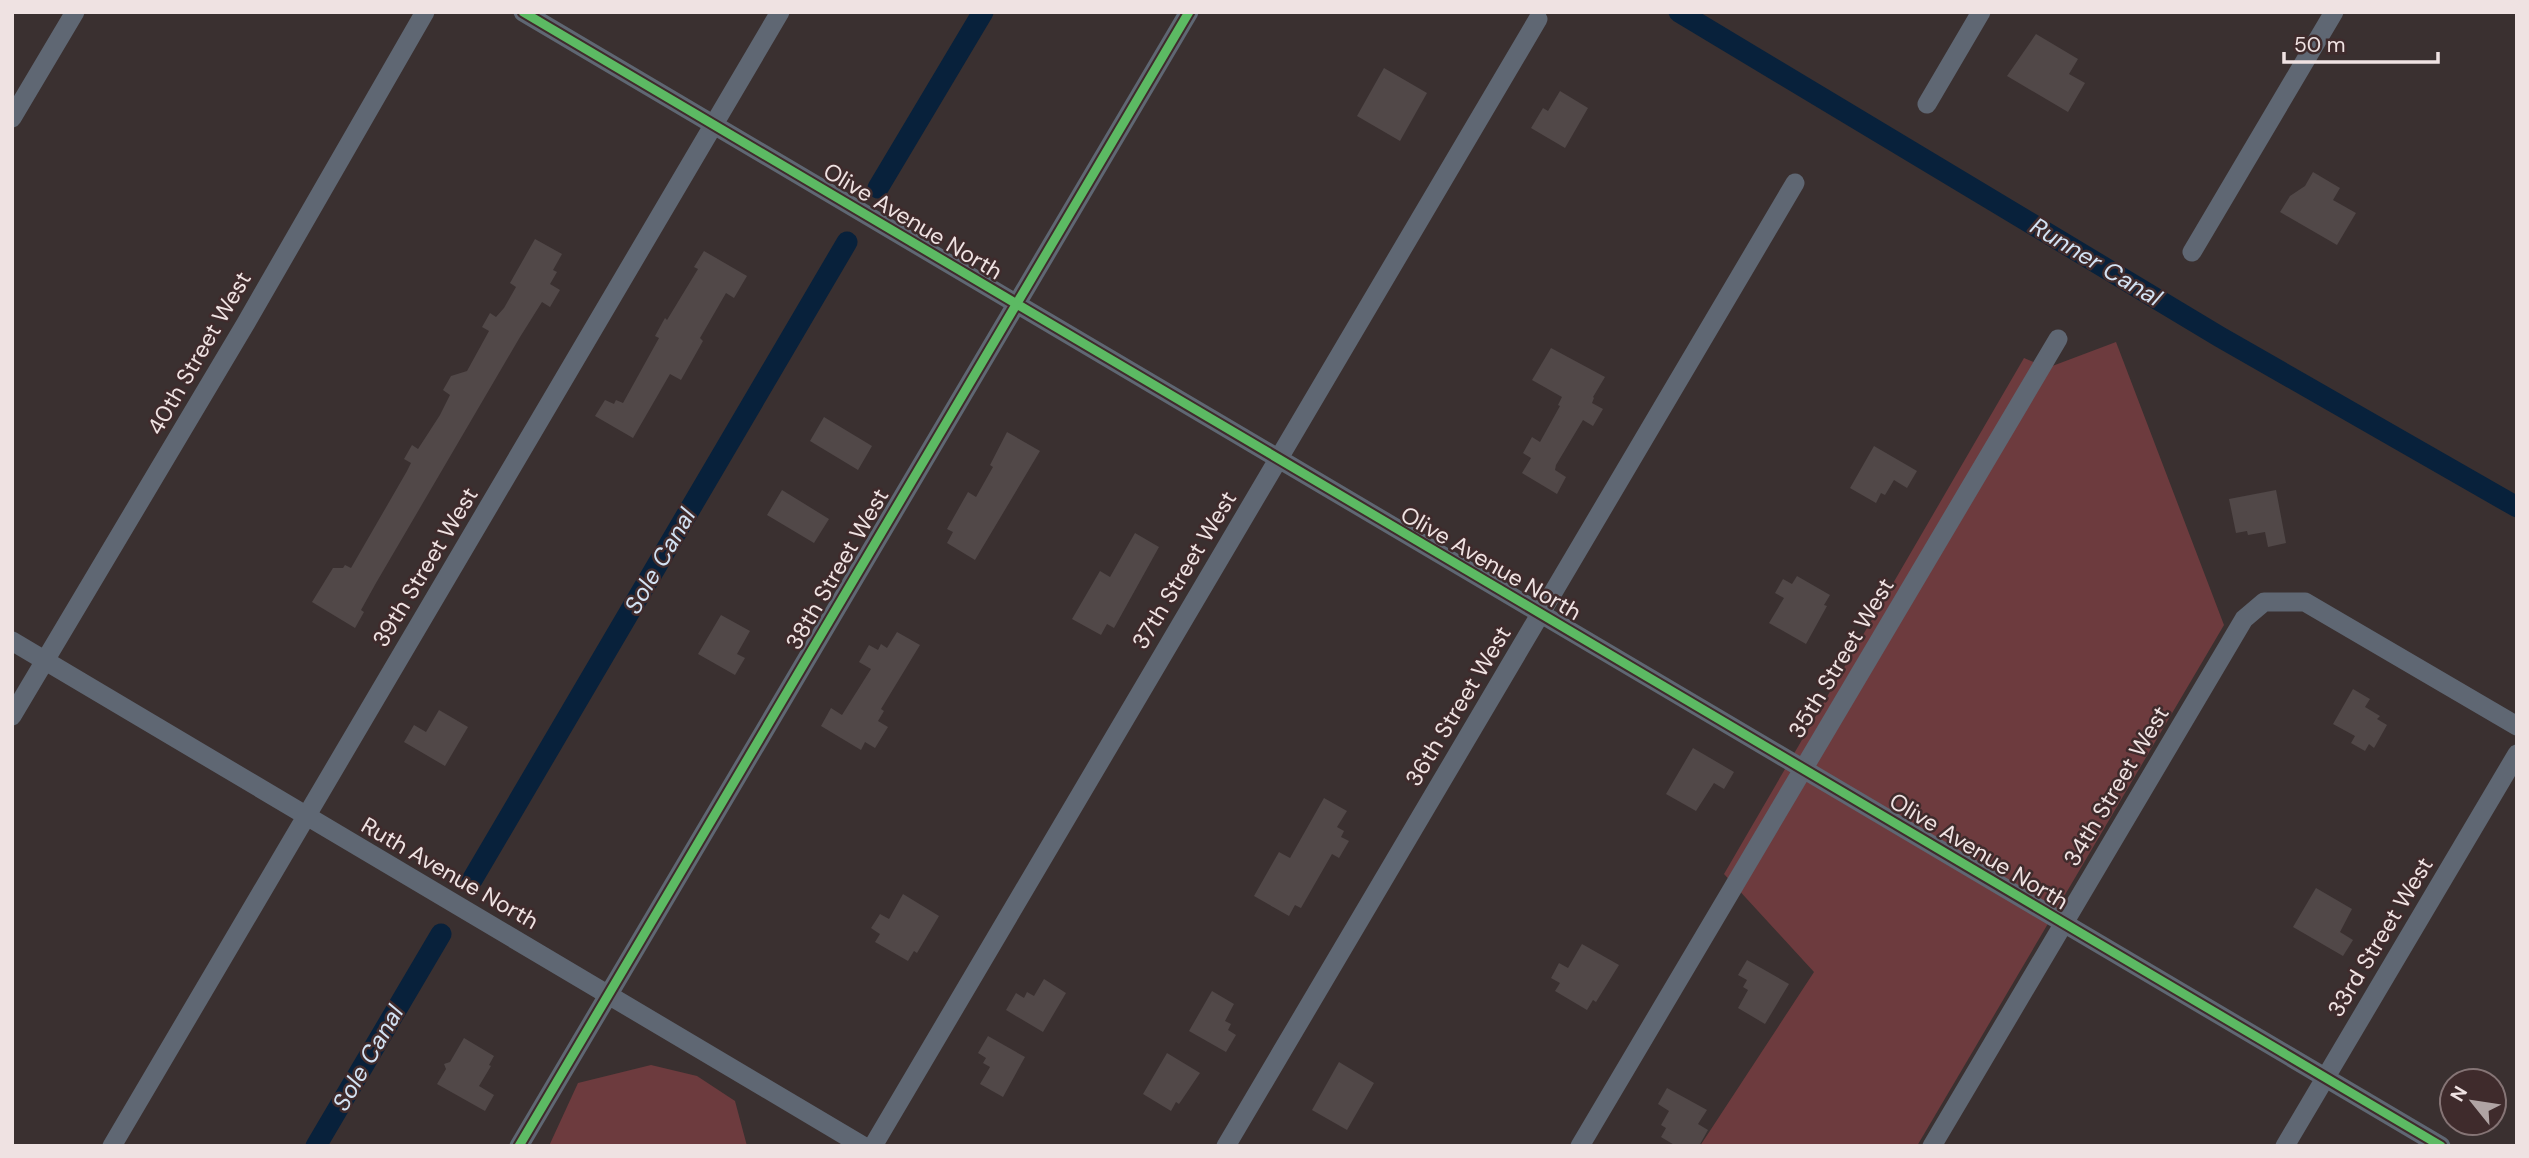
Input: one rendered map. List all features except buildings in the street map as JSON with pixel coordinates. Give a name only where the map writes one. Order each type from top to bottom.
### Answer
[{"type":"street","points":[[12,118],[75,12]]},
{"type":"street","name":"40th Street West","points":[[12,716],[246,323],[425,12]]},
{"type":"street","name":"Olive Avenue North","points":[[523,12],[2441,1146]]},
{"type":"street","name":"39th Street West","points":[[112,1146],[780,12]]},
{"type":"street","name":"38th Street West","points":[[519,1146],[1189,12]]},
{"type":"street","points":[[1927,104],[1981,12]]},
{"type":"street","points":[[2192,253],[2334,12]]},
{"type":"street","name":"37th Street West","points":[[873,1146],[1538,19]]},
{"type":"street","name":"36th Street West","points":[[1227,1146],[1795,183]]},
{"type":"street","name":"35th Street West","points":[[1580,1146],[2058,339]]},
{"type":"street","name":"34th Street West","points":[[1933,1146],[2244,619],[2264,602],[2305,602],[2517,726]]},
{"type":"street","name":"Ruth Avenue North","points":[[12,641],[863,1146]]},
{"type":"street","name":"33rd Street West","points":[[2285,1146],[2517,754]]},
{"type":"shaded area","points":[[2116,342],[2224,625],[1917,1146],[1700,1146],[1814,972],[1724,874],[2024,358],[2047,368]]},
{"type":"shaded area","points":[[651,1065],[697,1076],[735,1101],[747,1146],[549,1146],[578,1083]]},
{"type":"waterway","name":"Sole Canal","points":[[878,188],[983,12]]},
{"type":"waterway","name":"Runner Canal","points":[[1679,12],[2220,337],[2517,507]]},
{"type":"waterway","name":"Sole Canal","points":[[472,880],[847,242]]},
{"type":"waterway","name":"Sole Canal","points":[[316,1146],[441,934]]},
{"type":"cycle path","points":[[523,12],[2441,1146]]},
{"type":"cycle path","points":[[519,1146],[1189,12]]}]
